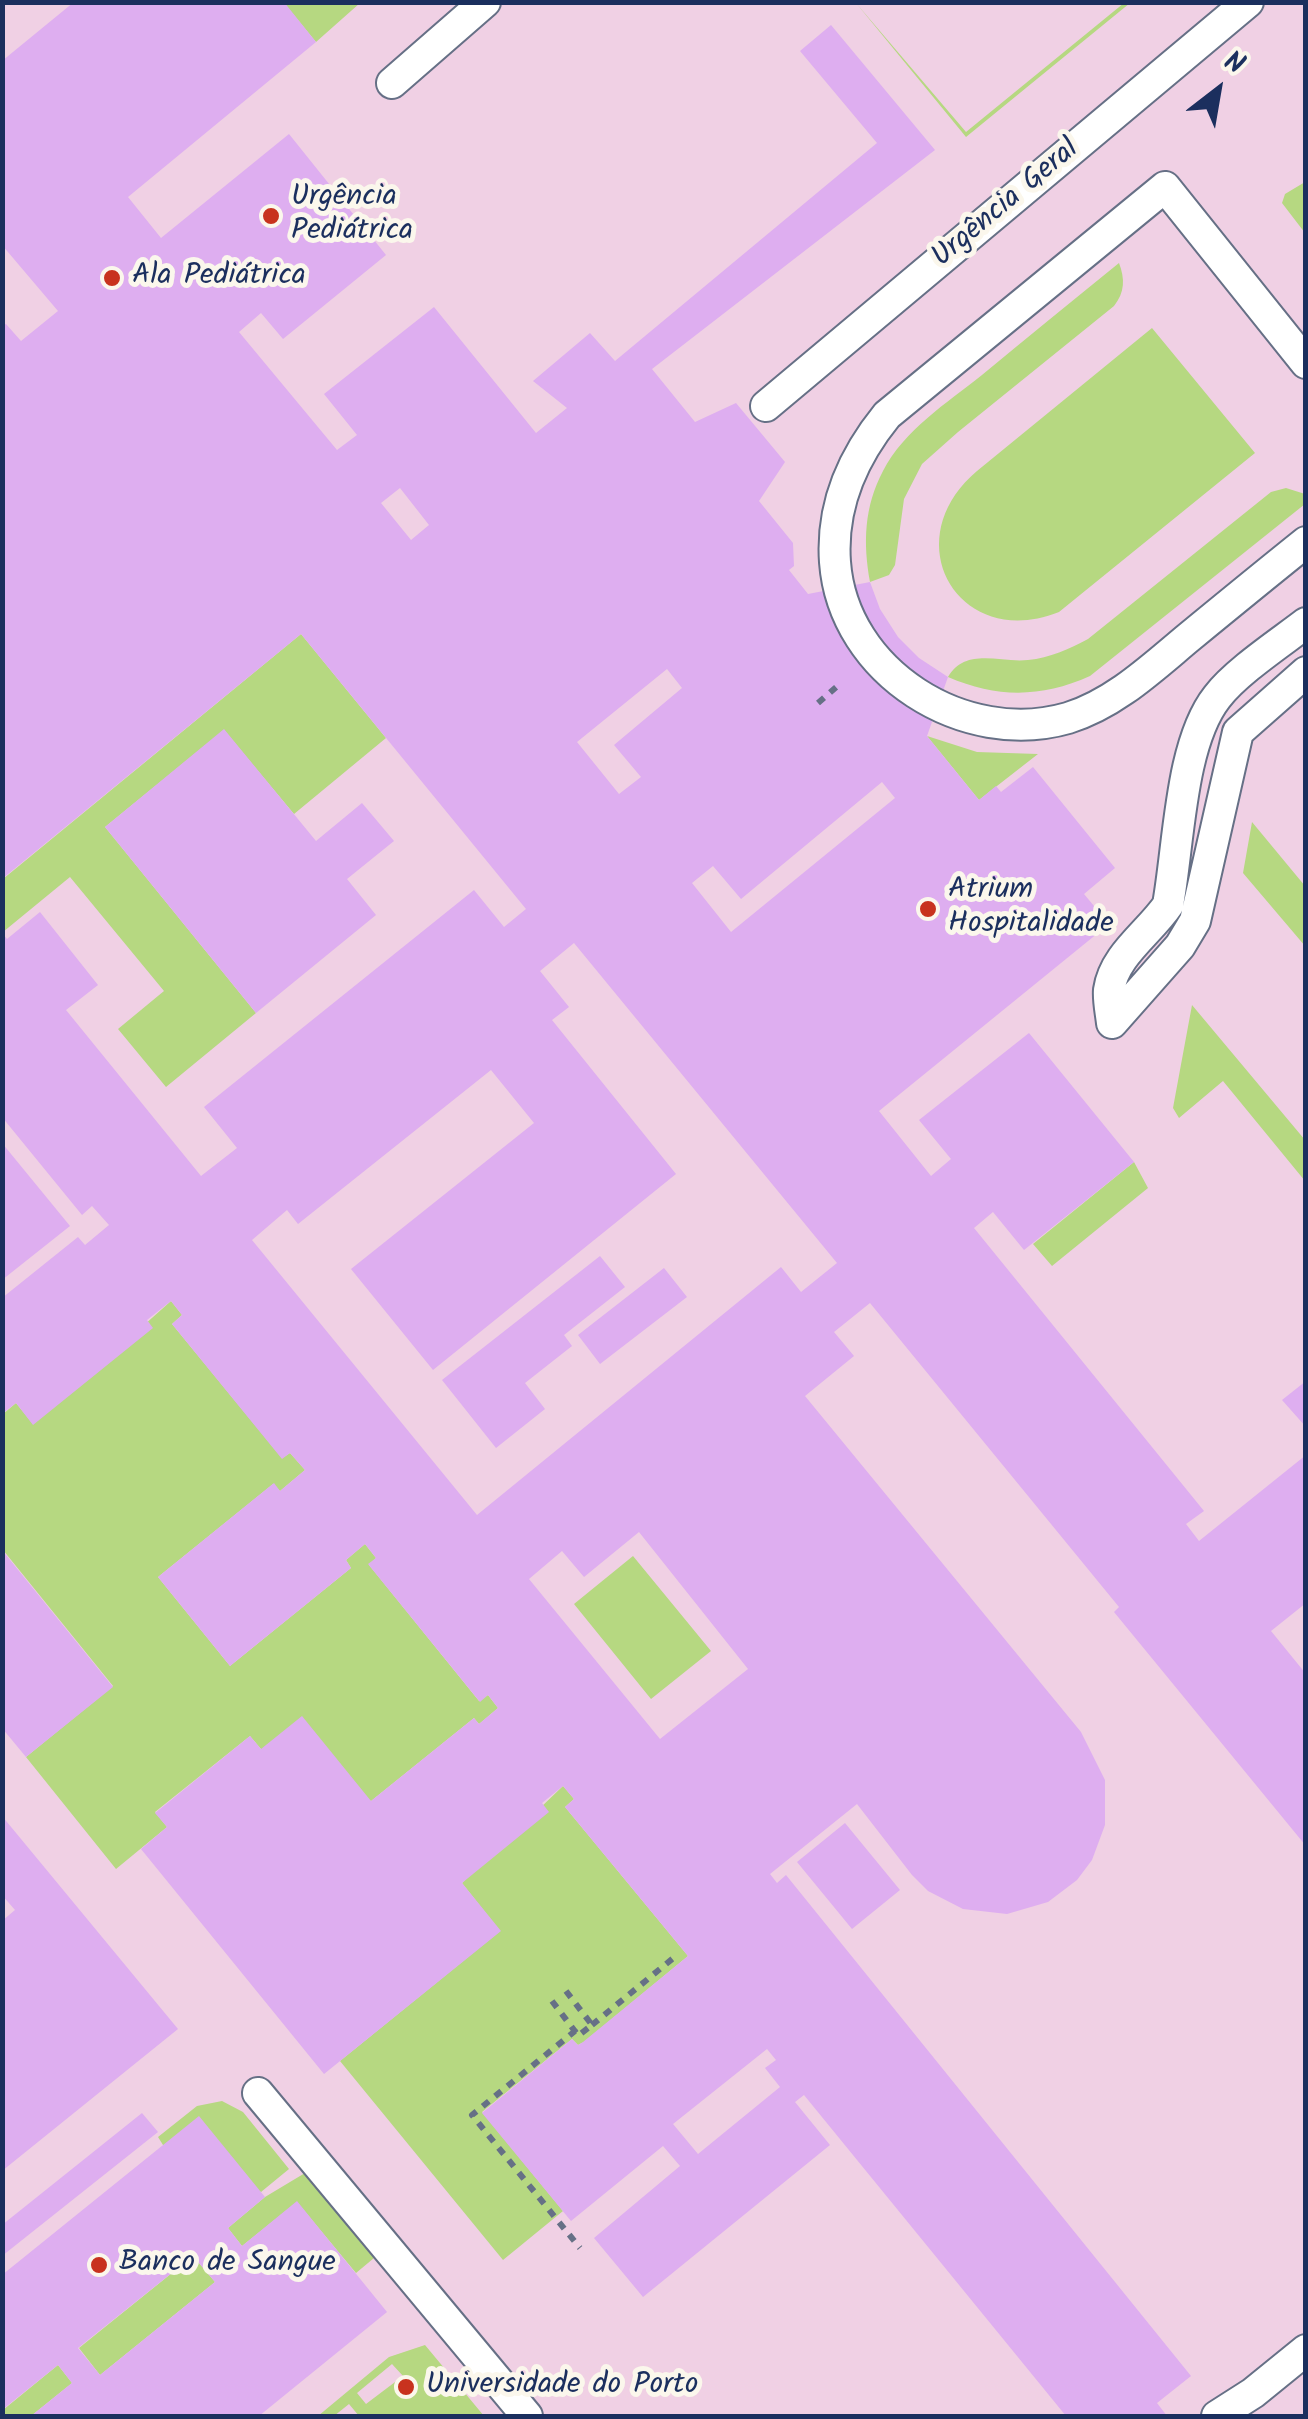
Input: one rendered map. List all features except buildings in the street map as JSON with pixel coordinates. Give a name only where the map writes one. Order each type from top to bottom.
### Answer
[{"type":"lane","points":[[392,83],[485,2]]},
{"type":"lane","name":"Urgência Geral","points":[[766,406],[1248,2]]},
{"type":"lane","points":[[1306,363],[1166,187],[906,398],[864,443],[842,492],[836,520],[835,562],[850,618],[874,656],[901,684],[963,717],[1001,724],[1037,724],[1068,718],[1097,706],[1136,681],[1306,542]]},
{"type":"lane","points":[[1306,623],[1219,693],[1202,720],[1192,748],[1168,905],[1120,960],[1110,990],[1112,1022],[1180,946],[1195,921],[1238,732],[1306,672]]},
{"type":"lane","points":[[258,2093],[527,2416]]},
{"type":"lane","points":[[1218,2416],[1306,2350]]},
{"type":"path","points":[[580,2248],[472,2115],[575,2031],[592,2025],[677,1956]]},
{"type":"path","points":[[576,2032],[552,2001],[566,1991],[592,2025]]},
{"type":"shaded area","points":[[3,3],[1305,3],[1305,2416],[3,2416]]},
{"type":"green space","points":[[284,3],[360,3],[316,42]]},
{"type":"green space","points":[[856,3],[966,132],[1124,3],[1130,3],[966,137]]},
{"type":"green space","points":[[1305,182],[1305,233],[1282,203],[1285,194]]},
{"type":"green space","points":[[1119,263],[1123,285],[1114,306],[922,464],[904,499],[895,565],[889,575],[870,582],[866,553],[869,512],[883,471],[902,443],[927,418]]},
{"type":"green space","points":[[1152,328],[1255,453],[1059,612],[1023,620],[992,617],[967,603],[949,583],[940,557],[941,528],[953,499],[977,471]]},
{"type":"green space","points":[[1286,488],[1305,494],[1305,504],[1090,676],[1054,688],[1019,693],[984,689],[948,677],[955,668],[974,659],[1036,659],[1088,639],[1271,492]]},
{"type":"green space","points":[[301,634],[386,738],[294,814],[224,730],[105,827],[256,1013],[166,1087],[118,1029],[164,991],[70,877],[3,932],[3,879]]},
{"type":"green space","points":[[927,736],[977,752],[1038,754],[979,800]]},
{"type":"green space","points":[[1252,822],[1305,886],[1305,946],[1243,873]]},
{"type":"green space","points":[[1192,1005],[1305,1140],[1305,1181],[1223,1081],[1179,1118],[1173,1108]]},
{"type":"green space","points":[[1134,1162],[1148,1188],[1052,1266],[1033,1244]]},
{"type":"green space","points":[[171,1301],[182,1315],[172,1324],[282,1458],[290,1453],[305,1470],[280,1491],[273,1484],[158,1577],[230,1666],[351,1568],[346,1560],[365,1544],[376,1558],[369,1565],[479,1701],[488,1695],[498,1708],[479,1724],[474,1718],[371,1801],[261,1749],[250,1736],[155,1812],[167,1827],[116,1869],[26,1757],[113,1686],[3,1550],[3,1414],[16,1403],[33,1424]]},
{"type":"green space","points":[[633,1556],[711,1651],[651,1699],[574,1604]]},
{"type":"green space","points":[[563,1786],[574,1799],[565,1807],[688,1956],[584,2042],[578,2045],[572,2039],[482,2112],[563,2211],[503,2260],[340,2061],[500,1931],[462,1883]]},
{"type":"green space","points":[[222,2101],[243,2112],[289,2169],[261,2192],[163,2145],[158,2137],[197,2106]]},
{"type":"green space","points":[[305,2173],[374,2258],[356,2273],[297,2202],[242,2246],[228,2228],[265,2197]]},
{"type":"green space","points":[[193,2256],[215,2282],[100,2375],[79,2348]]},
{"type":"green space","name":"Universidade do Porto","points":[[425,2345],[484,2416],[359,2416],[349,2404],[334,2416],[318,2416],[389,2357]],"holes":[[[392,2364],[403,2376],[366,2404],[357,2393]]]},
{"type":"green space","points":[[58,2365],[72,2383],[31,2416],[3,2416],[3,2410]]},
{"type":"place","name":"Urgência Pediátrica","points":[[271,216]]},
{"type":"place","name":"Ala Pediátrica","points":[[112,278]]},
{"type":"place","name":"Atrium Hospitalidade","points":[[928,909]]},
{"type":"place","name":"Banco de Sangue","points":[[99,2265]]},
{"type":"place","name":"Universidade do Porto","points":[[406,2387]]}]
